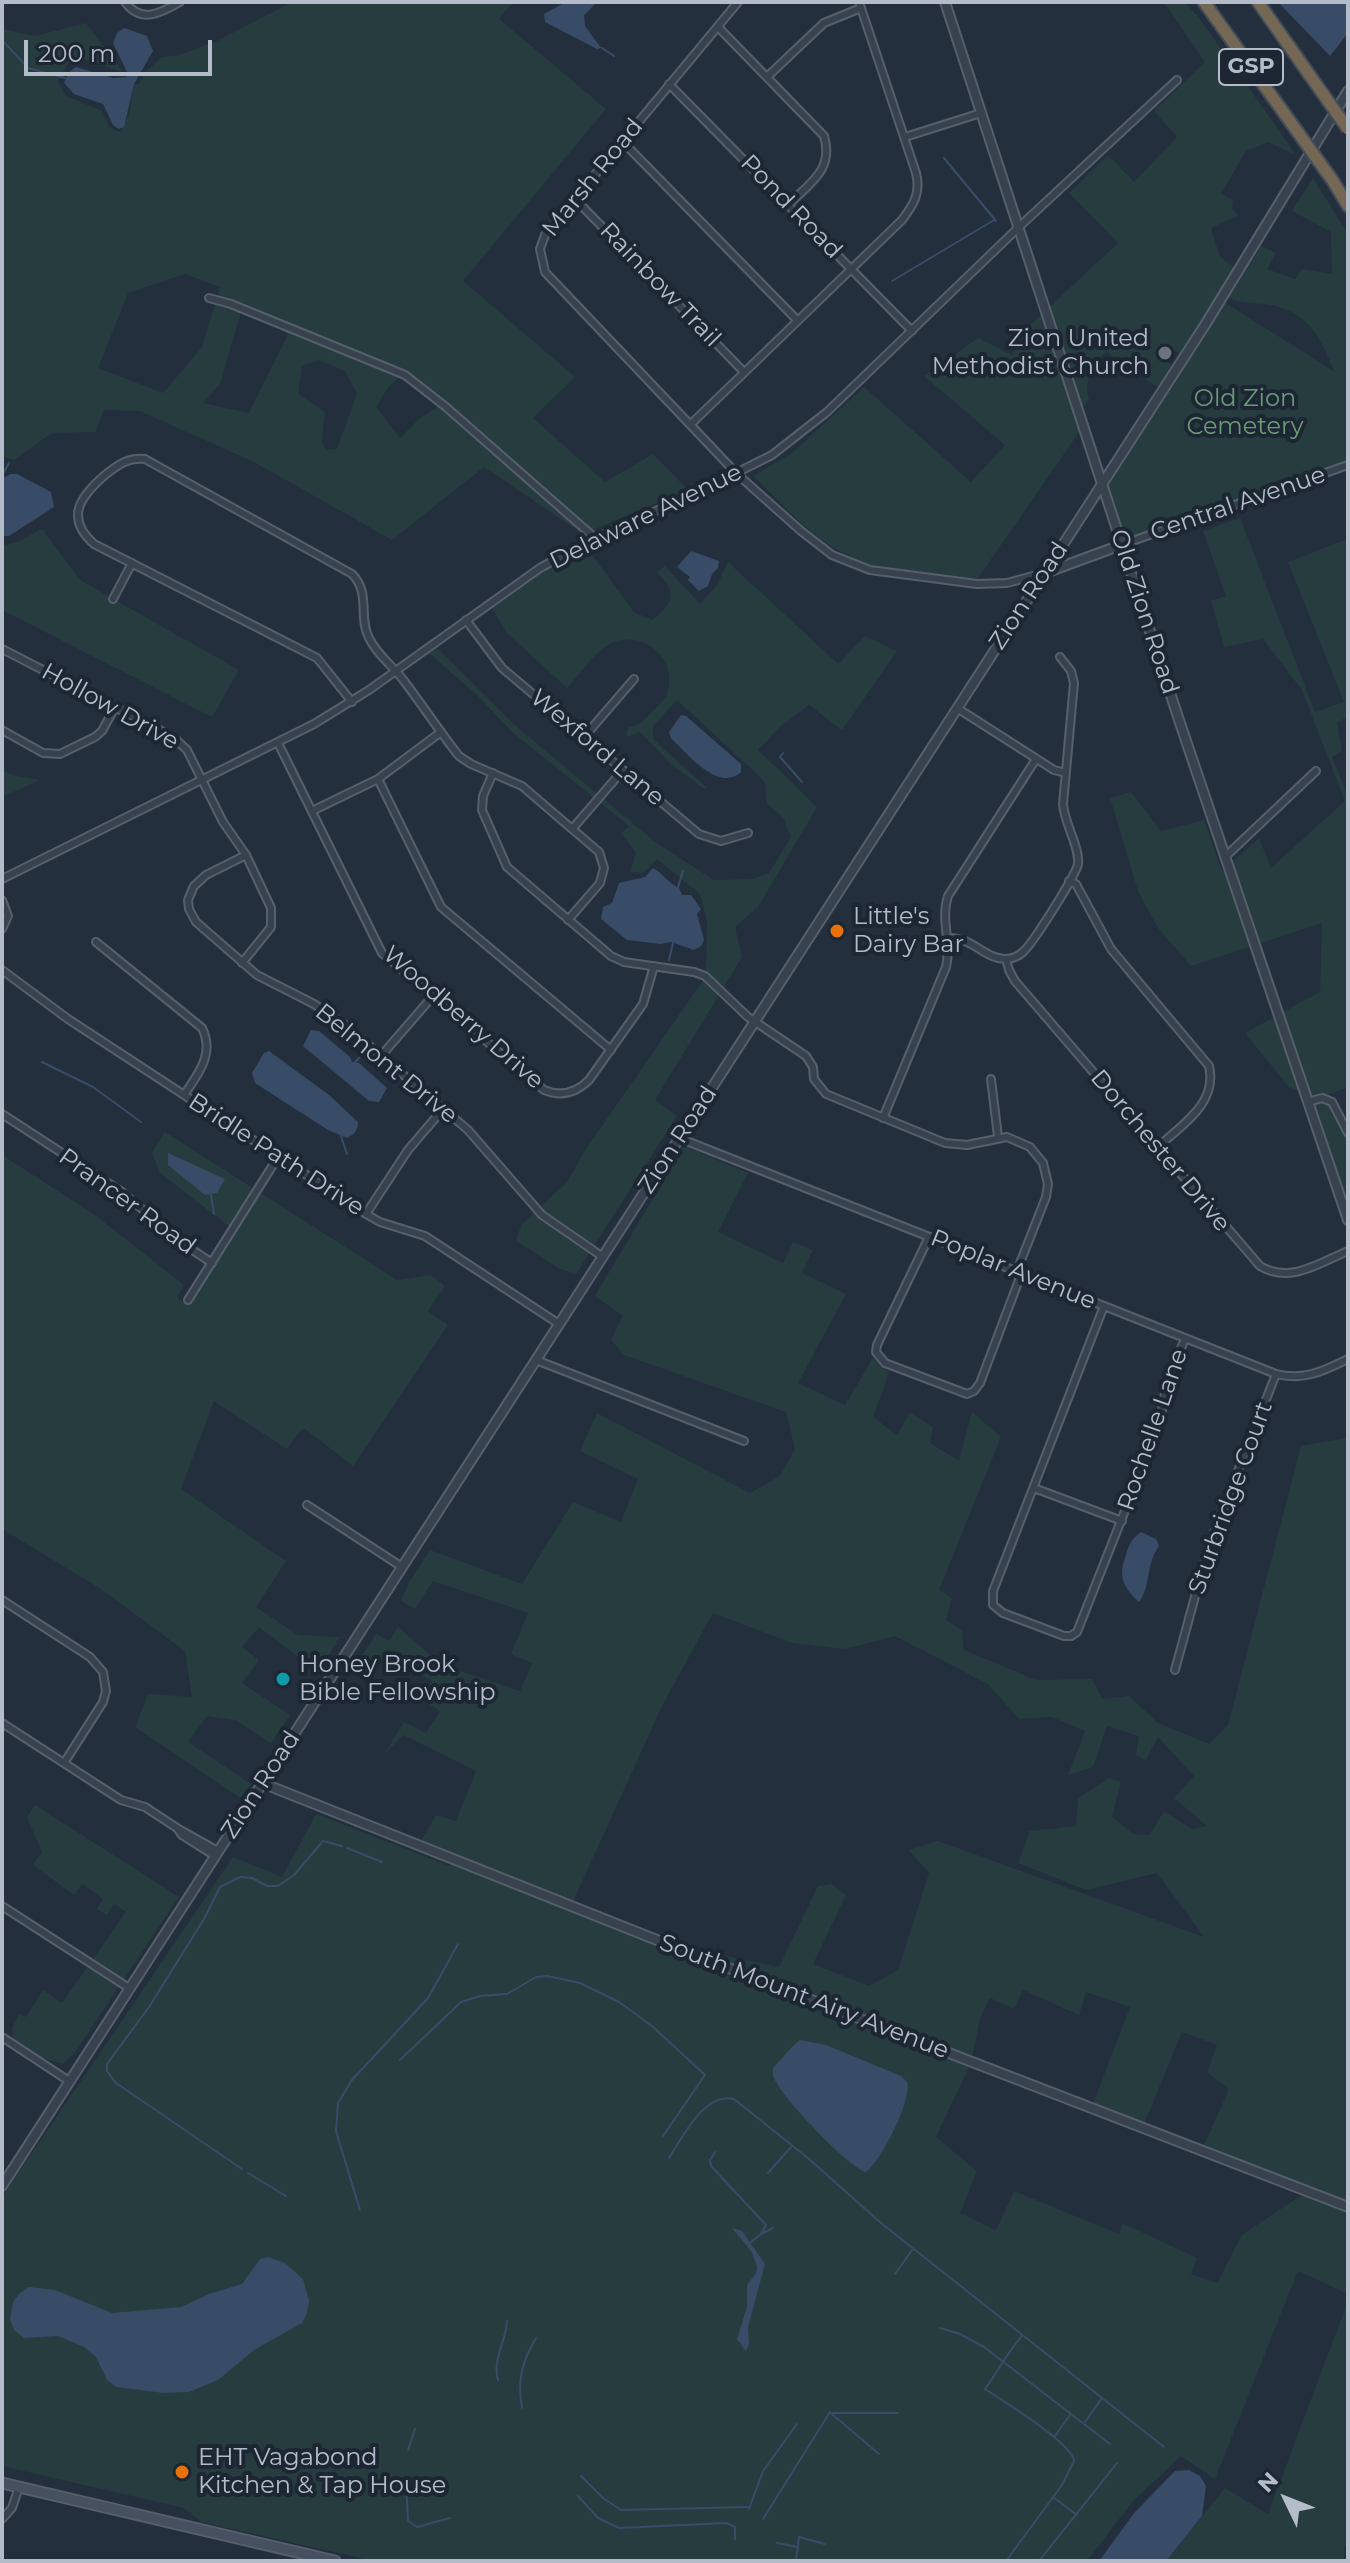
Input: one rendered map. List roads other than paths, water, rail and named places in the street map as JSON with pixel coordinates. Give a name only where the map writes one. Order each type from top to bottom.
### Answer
[{"type":"highway","name":"GSP","points":[[1204,2],[1348,206]]},
{"type":"highway","name":"GSP","points":[[1258,2],[1348,129]]},
{"type":"main road","points":[[2,2483],[335,2561]]},
{"type":"street","points":[[125,2],[132,10],[145,15],[159,14],[180,2]]},
{"type":"street","name":"Marsh Road","points":[[737,474],[545,272],[540,256],[541,242],[738,2]]},
{"type":"street","name":"Old Zion Road","points":[[945,2],[1121,545],[1348,1220]]},
{"type":"street","points":[[691,424],[902,220],[915,203],[919,186],[860,5],[824,23],[768,76]]},
{"type":"street","points":[[718,27],[824,136],[827,148],[824,167],[788,205]]},
{"type":"street","name":"Delaware Avenue","points":[[2,879],[278,743],[352,702],[540,568],[595,538],[772,455],[811,427],[1177,80]]},
{"type":"street","name":"Pond Road","points":[[669,84],[912,331]]},
{"type":"street","name":"Zion Road","points":[[2,2186],[1221,299],[1348,91]]},
{"type":"street","points":[[905,137],[981,113]]},
{"type":"street","points":[[622,141],[797,320]]},
{"type":"street","name":"Rainbow Trail","points":[[575,199],[744,372]]},
{"type":"street","points":[[209,298],[231,304],[405,375],[446,407],[595,538]]},
{"type":"street","points":[[352,702],[320,660],[87,538],[79,524],[78,511],[84,494],[126,460],[143,458],[161,465],[352,574],[364,593],[367,635],[462,759],[522,786],[597,850],[604,868],[600,883],[568,920]]},
{"type":"street","name":"Central Avenue","points":[[737,474],[817,545],[841,560],[890,574],[982,585],[1007,583],[1044,573],[1348,465]]},
{"type":"street","points":[[113,599],[132,563]]},
{"type":"street","name":"Wexford Lane","points":[[466,620],[502,668],[705,838],[728,841],[748,833]]},
{"type":"street","name":"Hollow Drive","points":[[2,649],[181,742],[223,822],[246,855],[271,908],[272,922],[267,934],[242,963]]},
{"type":"street","points":[[948,938],[963,938],[1006,959],[1026,950],[1078,861],[1063,809],[1074,683],[1071,671],[1060,657]]},
{"type":"street","points":[[584,737],[634,679]]},
{"type":"street","points":[[2,730],[43,753],[57,755],[95,737],[102,731],[115,707]]},
{"type":"street","points":[[957,708],[1054,770],[1066,773]]},
{"type":"street","points":[[312,811],[378,779],[441,732]]},
{"type":"street","name":"Woodberry Drive","points":[[278,743],[382,953],[551,1093],[567,1093],[581,1088],[645,999],[654,966]]},
{"type":"street","points":[[883,1118],[945,972],[949,953],[944,917],[948,896],[1036,759]]},
{"type":"street","points":[[573,828],[623,770]]},
{"type":"street","points":[[1225,857],[1316,771]]},
{"type":"street","points":[[493,773],[483,796],[482,810],[507,867],[615,959],[705,976],[755,1022],[806,1056],[813,1067],[814,1079],[826,1094],[953,1144],[967,1145],[998,1137],[1015,1139],[1030,1147],[1040,1158],[1047,1177],[1046,1197],[1020,1263],[1020,1272],[980,1383],[971,1393],[957,1392],[885,1363],[876,1352],[929,1237]]},
{"type":"street","points":[[378,779],[441,907],[611,1050]]},
{"type":"street","name":"Belmont Drive","points":[[246,855],[200,879],[190,892],[189,909],[196,922],[262,979],[327,1012],[381,1056],[480,1142],[535,1208],[557,1227],[603,1257]]},
{"type":"street","points":[[1069,881],[1076,884],[1120,962],[1209,1066],[1210,1088],[1204,1102],[1157,1148]]},
{"type":"street","points":[[2,900],[8,914],[2,929]]},
{"type":"street","points":[[96,942],[202,1028],[207,1038],[206,1057],[184,1095]]},
{"type":"street","name":"Dorchester Drive","points":[[1006,959],[1015,981],[1255,1262],[1266,1270],[1285,1274],[1299,1272],[1348,1251]]},
{"type":"street","name":"Bridle Path Drive","points":[[2,970],[68,1019],[366,1214],[387,1225],[420,1234],[559,1324]]},
{"type":"street","points":[[381,1056],[432,997]]},
{"type":"street","points":[[991,1079],[998,1137]]},
{"type":"street","points":[[1308,1102],[1322,1098],[1332,1102],[1348,1133]]},
{"type":"street","points":[[366,1214],[408,1150],[443,1109]]},
{"type":"street","name":"Prancer Road","points":[[2,1114],[122,1192],[182,1243],[212,1263]]},
{"type":"street","name":"Poplar Avenue","points":[[679,1138],[1276,1374],[1300,1378],[1348,1359]]},
{"type":"street","points":[[188,1300],[278,1157]]},
{"type":"street","name":"Rochelle Lane","points":[[1104,1306],[993,1591],[992,1601],[1003,1613],[1068,1637],[1077,1632],[1160,1422],[1167,1381],[1185,1339]]},
{"type":"street","points":[[536,1360],[744,1441]]},
{"type":"street","name":"Sturbridge Court","points":[[1175,1670],[1209,1545],[1276,1374]]},
{"type":"street","name":"Rochelle Lane","points":[[1034,1488],[1122,1521]]},
{"type":"street","points":[[307,1505],[402,1567]]},
{"type":"street","points":[[2,1600],[90,1657],[103,1672],[106,1683],[104,1698],[64,1763]]},
{"type":"street","points":[[2,1723],[121,1800],[143,1806],[216,1854]]},
{"type":"street","name":"South Mount Airy Avenue","points":[[262,1783],[715,1963],[1348,2207]]},
{"type":"street","points":[[2,1906],[129,1988]]},
{"type":"street","points":[[2,2037],[69,2081]]},
{"type":"street","points":[[2,2519],[12,2508],[19,2487]]},
{"type":"water","points":[[566,2],[597,2],[584,15],[585,26],[601,48],[597,49],[545,22],[544,14]]},
{"type":"water","points":[[1278,2],[1348,2],[1348,33],[1330,56]]},
{"type":"water","points":[[124,28],[147,36],[153,51],[134,84],[124,127],[119,129],[113,125],[103,104],[74,94],[64,83],[69,72],[76,67],[113,78],[126,77],[128,74],[113,43],[117,33]]},
{"type":"water","points":[[17,474],[51,492],[54,507],[9,536],[3,536],[2,475],[6,477]]},
{"type":"water","points":[[691,551],[719,561],[708,586],[699,591],[688,580],[690,577],[677,567]]},
{"type":"water","points":[[681,715],[741,764],[741,772],[723,778],[694,761],[671,738],[669,732]]},
{"type":"water","points":[[653,868],[679,888],[682,895],[691,895],[701,909],[697,914],[704,940],[694,950],[671,942],[660,944],[627,940],[601,919],[603,907],[612,903],[619,883],[645,877]]},
{"type":"water","points":[[311,1030],[319,1031],[352,1062],[359,1063],[387,1088],[379,1102],[369,1101],[303,1046]]},
{"type":"water","points":[[269,1051],[329,1095],[358,1122],[354,1134],[347,1138],[328,1130],[255,1083],[252,1073],[264,1053]]},
{"type":"water","points":[[168,1153],[225,1179],[217,1193],[205,1195],[168,1165]]},
{"type":"water","points":[[1141,1532],[1156,1539],[1159,1546],[1139,1602],[1126,1587],[1122,1571],[1130,1543]]},
{"type":"water","points":[[800,2040],[826,2045],[901,2076],[907,2082],[905,2103],[894,2130],[866,2172],[846,2159],[819,2134],[774,2079],[773,2068]]},
{"type":"water","points":[[732,2228],[742,2231],[765,2264],[748,2327],[749,2344],[746,2351],[737,2339],[747,2307],[747,2285],[757,2267],[752,2252]]},
{"type":"water","points":[[268,2257],[285,2263],[303,2279],[309,2301],[302,2323],[254,2350],[218,2380],[189,2392],[164,2393],[116,2387],[107,2380],[96,2357],[84,2347],[58,2336],[24,2338],[14,2330],[10,2319],[13,2302],[29,2287],[55,2290],[112,2313],[181,2307],[242,2284],[260,2259]]},
{"type":"water","points":[[1189,2470],[1200,2476],[1206,2486],[1202,2516],[1166,2561],[1099,2561],[1135,2512],[1175,2471]]},
{"type":"waterway","points":[[2,40],[28,68],[65,78]]},
{"type":"waterway","points":[[602,48],[614,56]]},
{"type":"waterway","points":[[944,158],[996,221]]},
{"type":"waterway","points":[[892,281],[994,220]]},
{"type":"waterway","points":[[3,474],[9,463]]},
{"type":"waterway","points":[[783,753],[780,757],[802,782]]},
{"type":"waterway","points":[[678,887],[683,871]]},
{"type":"waterway","points":[[669,960],[673,943]]},
{"type":"waterway","points":[[353,1064],[363,1054]]},
{"type":"waterway","points":[[42,1062],[93,1087],[141,1122]]},
{"type":"waterway","points":[[341,1136],[347,1154]]},
{"type":"waterway","points":[[211,1195],[214,1214]]},
{"type":"waterway","points":[[242,2169],[116,2083],[107,2071],[107,2064],[149,2007],[204,1919],[220,1887],[240,1877],[252,1878],[267,1886],[278,1886],[294,1875],[323,1841],[342,1846]]},
{"type":"waterway","points":[[347,1848],[382,1862]]},
{"type":"waterway","points":[[360,2210],[336,2131],[338,2103],[352,2080],[428,1998],[458,1944]]},
{"type":"waterway","points":[[400,2060],[461,2002],[480,1996],[507,1994],[536,1977],[547,1976],[580,1983],[619,2002],[652,2026],[705,2075],[663,2136]]},
{"type":"waterway","points":[[669,2158],[704,2109],[713,2102],[734,2099],[809,2159],[881,2223],[1164,2447]]},
{"type":"waterway","points":[[768,2173],[791,2147]]},
{"type":"waterway","points":[[715,2152],[710,2160],[711,2166],[766,2225],[751,2242]]},
{"type":"waterway","points":[[248,2173],[286,2196]]},
{"type":"waterway","points":[[763,2233],[773,2228]]},
{"type":"waterway","points":[[895,2274],[913,2249]]},
{"type":"waterway","points":[[498,2380],[498,2358],[507,2321]]},
{"type":"waterway","points":[[940,2328],[960,2334],[984,2347],[1110,2444]]},
{"type":"waterway","points":[[1006,2561],[1062,2485],[1074,2461],[1050,2433],[985,2389],[1022,2336]]},
{"type":"waterway","points":[[522,2408],[522,2372],[536,2338]]},
{"type":"waterway","points":[[1085,2422],[1102,2398]]},
{"type":"waterway","points":[[763,2519],[830,2412]]},
{"type":"waterway","points":[[832,2413],[898,2413]]},
{"type":"waterway","points":[[832,2414],[879,2454]]},
{"type":"waterway","points":[[1055,2436],[1070,2415]]},
{"type":"waterway","points":[[749,2509],[763,2471],[797,2424]]},
{"type":"waterway","points":[[408,2450],[415,2429]]},
{"type":"waterway","points":[[1039,2561],[1117,2463]]},
{"type":"waterway","points":[[581,2476],[603,2498],[621,2510],[748,2507]]},
{"type":"waterway","points":[[406,2481],[408,2521],[417,2527],[450,2518]]},
{"type":"waterway","points":[[578,2496],[598,2518],[619,2528],[726,2523],[735,2527],[735,2539]]},
{"type":"waterway","points":[[1054,2498],[1077,2515]]},
{"type":"waterway","points":[[796,2561],[799,2537],[825,2544]]},
{"type":"waterway","points":[[777,2543],[798,2547]]},
{"type":"place","name":"Zion United Methodist Church","points":[[1165,353]]},
{"type":"place","name":"Little's Dairy Bar","points":[[837,931]]},
{"type":"place","name":"Honey Brook Bible Fellowship","points":[[283,1679]]},
{"type":"place","name":"EHT Vagabond Kitchen & Tap House","points":[[182,2472]]},
{"type":"park label","name":"Old Zion Cemetery","points":[[1245,413]]}]
